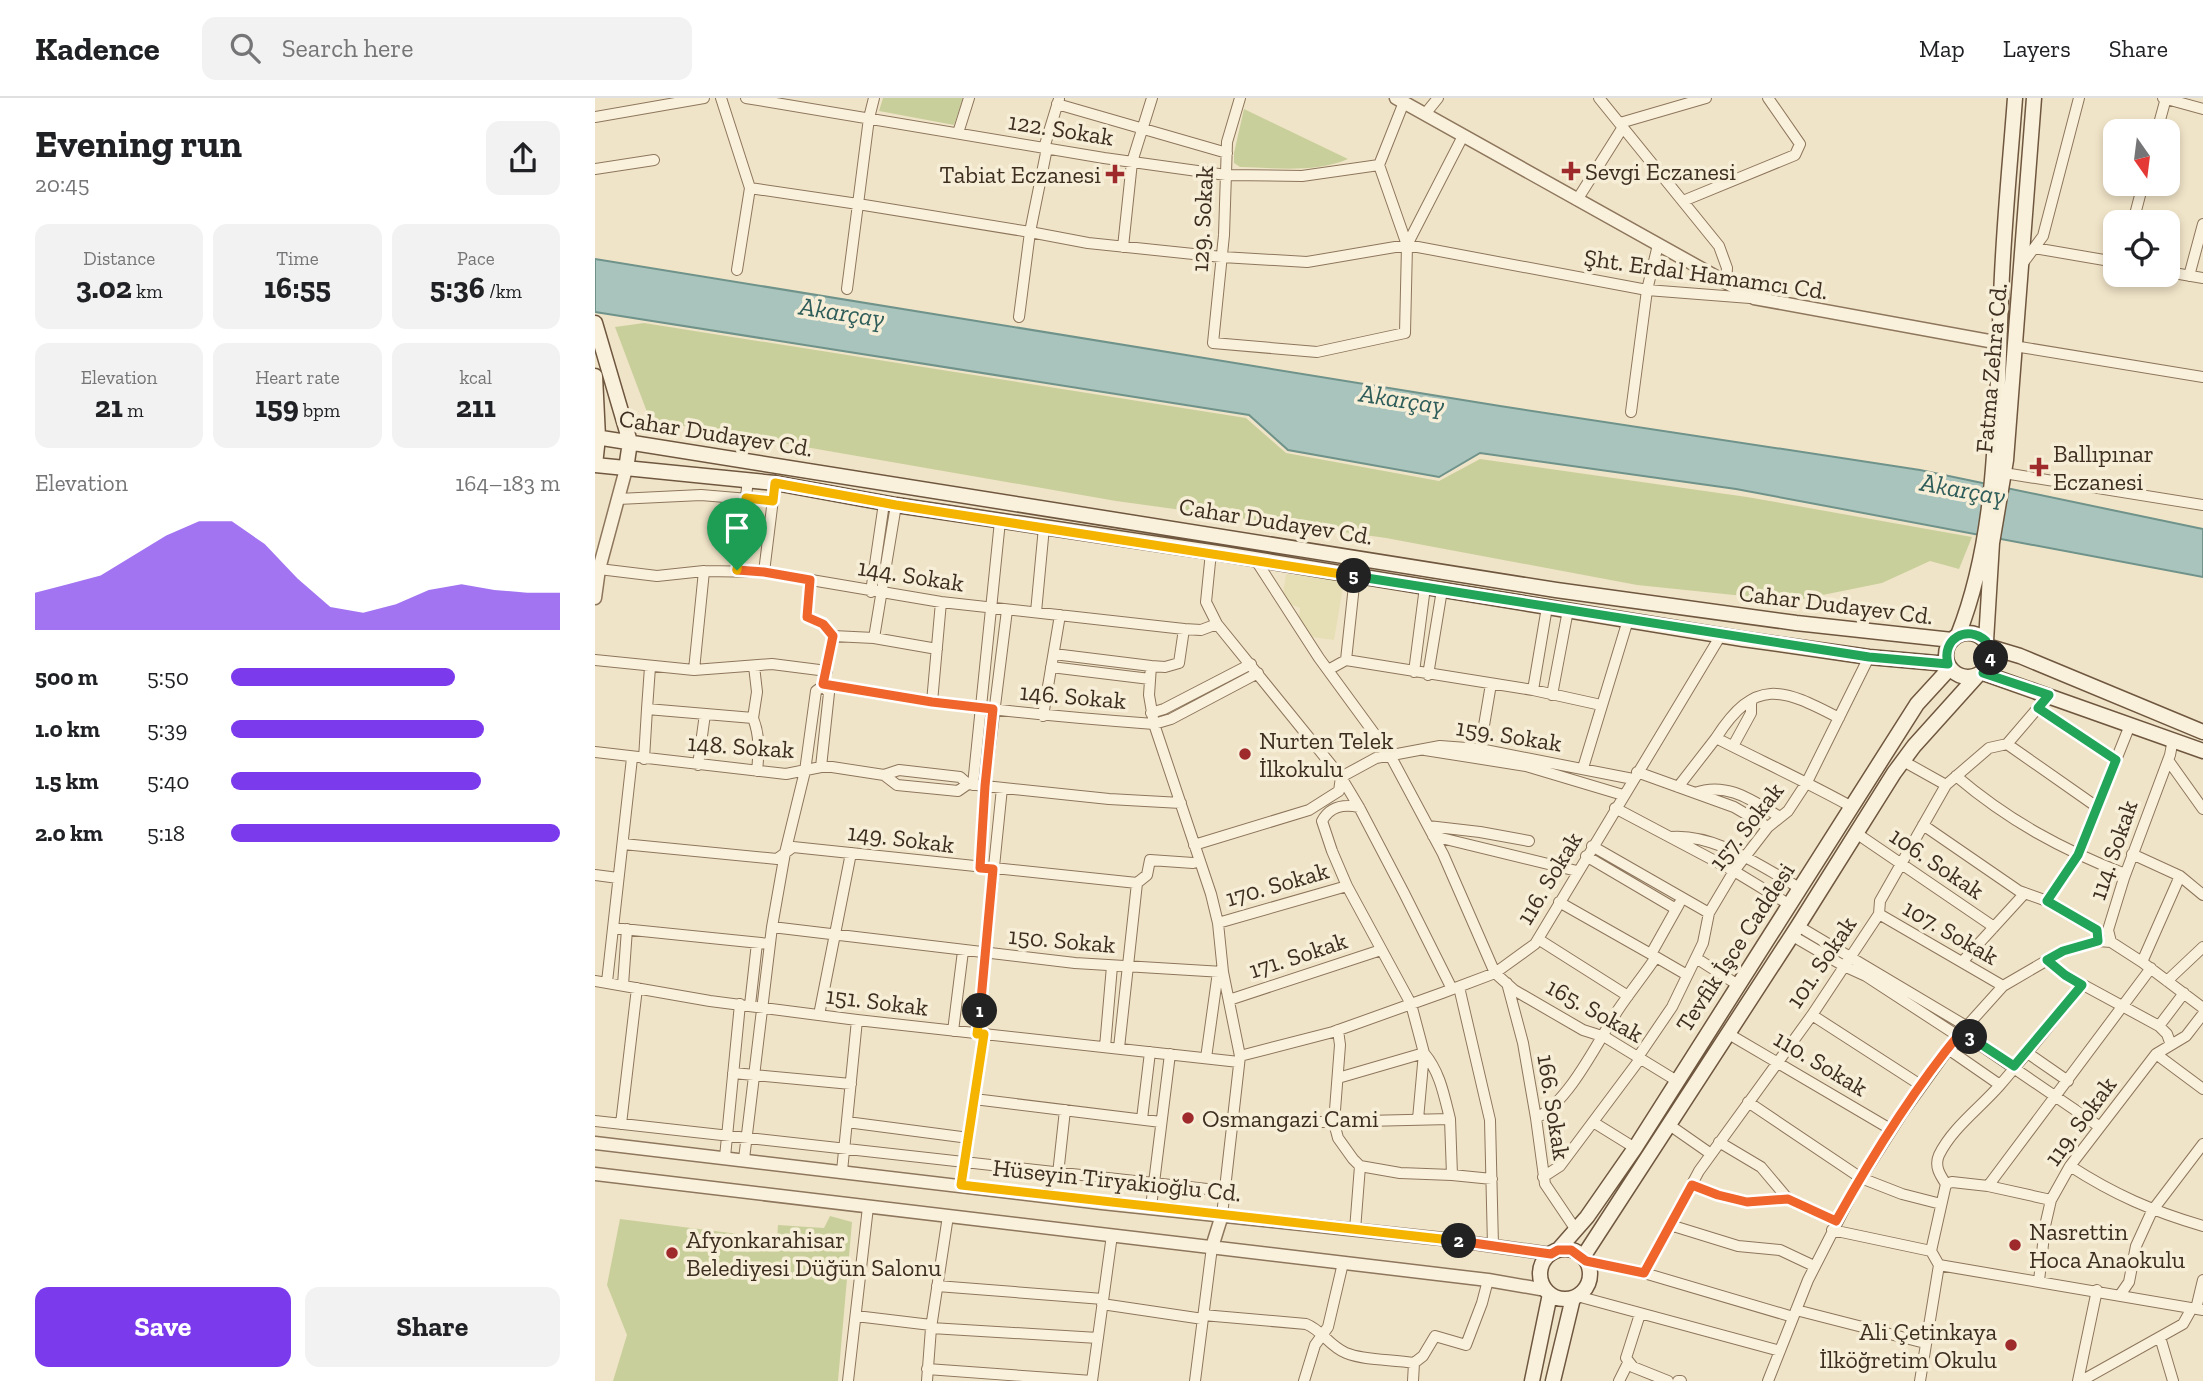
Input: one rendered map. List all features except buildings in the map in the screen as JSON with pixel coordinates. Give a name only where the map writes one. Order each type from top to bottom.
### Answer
[{"type":"main road","name":"Fatma Zehra Cd.","points":[[2007,345],[2001,298],[2015,98]]},
{"type":"main road","name":"Fatma Zehra Cd.","points":[[1955,638],[1973,591],[1987,542],[2000,480],[2007,345],[2023,263],[2034,98]]},
{"type":"main road","points":[[595,324],[630,442],[626,469]]},
{"type":"main road","points":[[595,376],[595,465]]},
{"type":"main road","name":"Cahar Dudayev Cd.","points":[[596,437],[1556,590],[1796,623],[1955,638]]},
{"type":"main road","name":"Cahar Dudayev Cd.","points":[[595,465],[775,483],[890,504],[1211,552],[1721,635],[1949,666]]},
{"type":"main road","name":"Fatma Zehra Cd.","points":[[1987,542],[1988,644]]},
{"type":"main road","points":[[2203,732],[1988,644],[1973,633],[1955,638],[1946,651],[1949,666],[1962,677],[1980,674],[2049,695],[2203,751]]},
{"type":"main road","points":[[1980,674],[1990,661],[1988,644]]},
{"type":"main road","name":"Tevfik İşce Caddesi","points":[[1554,1252],[1587,1217],[1635,1148],[1917,704],[1949,666]]},
{"type":"main road","name":"Tevfik İşce Caddesi","points":[[1585,1259],[1668,1124],[1903,761],[1980,674]]},
{"type":"main road","points":[[1759,953],[1773,962]]},
{"type":"main road","name":"Hüseyin Tiryakioğlu Cd.","points":[[1554,1252],[1571,1250],[1585,1259]]},
{"type":"main road","points":[[1554,1252],[1541,1267],[1542,1283],[1548,1292],[1561,1298],[1575,1297],[1584,1291],[1590,1276],[1585,1259]]},
{"type":"main road","points":[[1532,1381],[1548,1292]]},
{"type":"main road","points":[[1553,1381],[1575,1297]]},
{"type":"street","points":[[595,117],[704,98]]},
{"type":"street","points":[[722,98],[750,188],[737,271]]},
{"type":"street","name":"122. Sokak","points":[[746,98],[1226,175],[1302,176],[1379,165]]},
{"type":"street","points":[[847,289],[869,118],[874,98]]},
{"type":"street","points":[[958,133],[969,98]]},
{"type":"street","points":[[1123,247],[1132,162],[1152,98]]},
{"type":"street","name":"129. Sokak","points":[[1240,98],[1227,142],[1222,257],[1213,343],[1317,352],[1405,334],[1407,245]]},
{"type":"street","points":[[1425,114],[1438,98]]},
{"type":"street","points":[[1599,98],[1719,246],[1727,268],[1726,283]]},
{"type":"street","points":[[1577,200],[1622,125],[1706,98]]},
{"type":"street","points":[[1683,201],[1795,155],[1800,144],[1768,98]]},
{"type":"street","points":[[2023,263],[2043,236],[2078,98]]},
{"type":"street","points":[[2160,119],[2165,98],[2203,109]]},
{"type":"street","points":[[1407,245],[1379,165],[1400,100],[1754,298]]},
{"type":"street","points":[[1019,317],[1045,148],[1058,101],[1227,153]]},
{"type":"street","points":[[1407,245],[1463,136]]},
{"type":"street","points":[[595,169],[654,160]]},
{"type":"street","name":"Şht. Erdal Hamamcı Cd.","points":[[750,188],[1123,247],[1222,257],[1307,261],[1407,245],[1647,290],[1754,298],[2007,345]]},
{"type":"street","points":[[2189,276],[2203,223]]},
{"type":"street","points":[[1631,412],[1647,290],[1658,245]]},
{"type":"street","points":[[2034,248],[2103,260]]},
{"type":"street","points":[[2180,274],[2203,278]]},
{"type":"street","points":[[2007,345],[2203,377]]},
{"type":"street","points":[[595,598],[599,569],[626,469]]},
{"type":"street","points":[[737,570],[748,480]]},
{"type":"street","points":[[2000,480],[2203,505]]},
{"type":"street","points":[[764,572],[775,483]]},
{"type":"street","points":[[618,499],[701,495],[773,501]]},
{"type":"street","points":[[871,592],[890,504]]},
{"type":"street","points":[[874,638],[883,594],[890,504]]},
{"type":"street","points":[[970,784],[981,708],[1000,521]]},
{"type":"street","points":[[1036,612],[1044,527]]},
{"type":"street","points":[[1211,552],[1206,602],[1217,624],[1341,777],[1455,988],[1490,1120],[1493,1246]]},
{"type":"street","points":[[1255,559],[1328,670],[1390,755],[1431,831],[1495,973]]},
{"type":"street","name":"144. Sokak","points":[[599,569],[657,576],[704,571],[764,572],[883,594],[1007,610],[1184,629],[1201,630],[1217,624]]},
{"type":"street","points":[[694,670],[704,571]]},
{"type":"street","points":[[1346,660],[1355,576]]},
{"type":"street","points":[[810,580],[807,617],[823,624],[833,636],[874,638],[937,649]]},
{"type":"street","points":[[1414,673],[1425,587]]},
{"type":"street","points":[[1428,675],[1442,590]]},
{"type":"street","points":[[932,702],[941,602]]},
{"type":"street","points":[[1533,691],[1547,607]]},
{"type":"street","points":[[980,868],[993,709],[1007,610]]},
{"type":"street","points":[[1552,695],[1568,610]]},
{"type":"street","points":[[1043,716],[1060,615]]},
{"type":"street","points":[[1583,768],[1627,620]]},
{"type":"street","points":[[1054,654],[1165,667],[1179,663],[1184,629]]},
{"type":"street","name":"116. Sokak","points":[[1240,1059],[1338,1030],[1495,973],[1535,944],[1721,635]]},
{"type":"street","points":[[744,1159],[769,944],[785,853],[805,771],[816,691],[823,685],[833,636]]},
{"type":"street","name":"157. Sokak","points":[[1543,1177],[1560,1166],[1639,1058],[1672,1007],[1703,943],[1709,913],[1734,871],[1769,827],[1788,811],[1807,782],[1869,657]]},
{"type":"street","points":[[595,660],[694,670],[772,664],[827,671]]},
{"type":"street","points":[[1328,670],[1346,660],[1601,705]]},
{"type":"street","points":[[1152,718],[1164,709],[1251,664]]},
{"type":"street","points":[[754,666],[757,692],[753,718],[758,731],[757,771]]},
{"type":"street","points":[[1151,666],[1152,718],[1211,894],[1218,923],[1221,972],[1240,1059],[1222,1215],[1212,1247],[1195,1381]]},
{"type":"street","points":[[644,759],[650,667]]},
{"type":"street","points":[[1051,667],[1150,680]]},
{"type":"street","points":[[1152,718],[1171,719],[1258,673]]},
{"type":"street","points":[[1491,684],[1479,754],[1623,795]]},
{"type":"street","points":[[821,767],[828,693],[823,685]]},
{"type":"street","name":"146. Sokak","points":[[823,685],[1043,716],[1152,718]]},
{"type":"street","points":[[1678,788],[1739,706],[1772,692],[1809,702],[1839,718]]},
{"type":"street","name":"101. Sokak","points":[[1644,1273],[1711,1154],[1812,1015],[1879,914],[1879,901],[1946,785],[1989,748],[2007,744],[2049,695]]},
{"type":"street","points":[[1733,746],[1751,713],[1751,701]]},
{"type":"street","points":[[2038,708],[2116,760]]},
{"type":"street","points":[[647,709],[753,718]]},
{"type":"street","points":[[698,765],[705,714]]},
{"type":"street","points":[[2047,901],[2078,855],[2130,724]]},
{"type":"street","points":[[1716,738],[1807,782],[1851,807]]},
{"type":"street","name":"114. Sokak","points":[[2101,934],[2168,761],[2173,739]]},
{"type":"street","points":[[2007,744],[2098,807]]},
{"type":"street","name":"159. Sokak","points":[[1341,777],[1375,758],[1440,746],[1635,776],[1734,807],[1769,827]]},
{"type":"street","name":"148. Sokak","points":[[595,752],[786,775],[821,767],[884,775],[899,770],[960,777],[970,784],[1002,788],[1181,803]]},
{"type":"street","points":[[607,982],[632,758]]},
{"type":"street","points":[[1903,761],[1946,785]]},
{"type":"street","points":[[2168,761],[2203,809]]},
{"type":"street","points":[[1957,776],[2011,819],[2078,855],[2125,874]]},
{"type":"street","points":[[1195,845],[1309,810],[1339,790],[1341,777]]},
{"type":"street","points":[[961,1185],[981,1034],[985,953],[1002,788]]},
{"type":"street","points":[[1695,793],[1707,789],[1732,791],[1780,817]]},
{"type":"street","points":[[1359,807],[1337,807],[1327,811],[1322,821],[1347,886],[1411,1004],[1424,1053],[1418,1119]]},
{"type":"street","points":[[1615,808],[1734,871],[1790,905]]},
{"type":"street","points":[[1923,825],[2025,893],[2047,901],[2101,934],[2203,1008]]},
{"type":"street","points":[[1431,831],[1480,832],[1529,841]]},
{"type":"street","points":[[1431,831],[1577,871]]},
{"type":"street","name":"106. Sokak","points":[[1856,833],[1993,927]]},
{"type":"street","points":[[1670,837],[1698,838],[1745,858],[1800,888]]},
{"type":"street","name":"149. Sokak","points":[[623,844],[776,859],[793,847],[1137,883]]},
{"type":"street","points":[[1589,851],[1709,913]]},
{"type":"street","points":[[1589,851],[1676,909]]},
{"type":"street","points":[[819,1015],[851,853]]},
{"type":"street","points":[[2132,854],[2180,877],[2203,895]]},
{"type":"street","points":[[1119,1048],[1137,883],[1147,875],[1150,860],[1193,863],[1200,861]]},
{"type":"street","points":[[595,875],[618,878]]},
{"type":"street","points":[[1988,1186],[2122,1007],[2146,965],[2180,877]]},
{"type":"street","name":"170. Sokak","points":[[1218,923],[1347,886]]},
{"type":"street","points":[[1962,962],[2025,893]]},
{"type":"street","points":[[1537,1118],[1553,1106],[1568,1089],[1654,955],[1682,898]]},
{"type":"street","points":[[1559,902],[1687,975]]},
{"type":"street","name":"107. Sokak","points":[[1879,914],[2003,986]]},
{"type":"street","name":"150. Sokak","points":[[772,927],[1112,966],[1221,972]]},
{"type":"street","points":[[613,928],[769,944]]},
{"type":"street","points":[[623,985],[627,929]]},
{"type":"street","points":[[1795,930],[1867,976],[1962,1031],[2100,1127]]},
{"type":"street","points":[[1768,1381],[1814,1266],[1834,1225],[1892,1130],[1948,1049],[2003,986],[2063,951],[2101,934]]},
{"type":"street","points":[[1538,939],[1628,996]]},
{"type":"street","points":[[725,1157],[733,1073],[757,943]]},
{"type":"street","points":[[2167,981],[2203,947]]},
{"type":"street","name":"171. Sokak","points":[[1229,1000],[1381,950]]},
{"type":"street","points":[[953,1031],[963,951]]},
{"type":"street","points":[[1696,958],[1738,985]]},
{"type":"street","points":[[2047,960],[2065,975],[2159,1026],[2167,1034],[2171,1045]]},
{"type":"street","points":[[1105,1047],[1112,966]]},
{"type":"street","points":[[1206,1058],[1221,972]]},
{"type":"street","name":"165. Sokak","points":[[1495,973],[1583,1030],[1602,1036],[1677,1081]]},
{"type":"street","name":"151. Sokak","points":[[595,981],[857,1020],[1206,1058],[1240,1059]]},
{"type":"street","name":"166. Sokak","points":[[1507,983],[1523,1043],[1537,1118],[1543,1177],[1554,1200],[1576,1230]]},
{"type":"street","points":[[1920,1381],[1939,1265],[1931,1251],[1946,1184],[1937,1165],[1938,1156],[1950,1137],[2000,1085],[2082,985]]},
{"type":"street","points":[[621,1124],[637,988]]},
{"type":"street","points":[[2159,1026],[2183,993]]},
{"type":"street","name":"119. Sokak","points":[[2039,1281],[2045,1226],[2051,1200],[2070,1166],[2157,1054],[2186,1036],[2203,1014]]},
{"type":"street","points":[[1812,1015],[1922,1086]]},
{"type":"street","points":[[842,1171],[857,1020]]},
{"type":"street","points":[[1338,1030],[1340,1038],[1335,1123],[1338,1138],[1360,1166],[1400,1173],[1492,1179]]},
{"type":"street","name":"110. Sokak","points":[[1727,1032],[1892,1130]]},
{"type":"street","points":[[1948,1049],[2000,1085]]},
{"type":"street","points":[[1142,1119],[1150,1052]]},
{"type":"street","points":[[2026,1052],[2068,1082]]},
{"type":"street","points":[[1338,1078],[1424,1053]]},
{"type":"street","points":[[1424,1053],[1432,1062],[1439,1078],[1450,1119],[1453,1175]]},
{"type":"street","points":[[1151,1207],[1170,1054]]},
{"type":"street","points":[[2157,1054],[2203,1090]]},
{"type":"street","points":[[733,1073],[851,1084]]},
{"type":"street","points":[[974,1099],[1161,1122]]},
{"type":"street","points":[[1748,1102],[1861,1178],[1902,1195],[1941,1204]]},
{"type":"street","points":[[1058,1174],[1065,1110]]},
{"type":"street","points":[[1232,1124],[1450,1119]]},
{"type":"street","points":[[595,1121],[1224,1191]]},
{"type":"street","points":[[847,1122],[968,1138]]},
{"type":"street","points":[[1593,1122],[1635,1148]]},
{"type":"street","points":[[1668,1124],[1711,1154]]},
{"type":"street","points":[[1719,1142],[1761,1167],[1788,1199],[1834,1225],[1931,1251]]},
{"type":"street","name":"Hüseyin Tiryakioğlu Cd.","points":[[595,1143],[1554,1252]]},
{"type":"street","points":[[2120,1294],[2129,1282],[2136,1246],[2152,1210],[2203,1143]]},
{"type":"street","points":[[1355,1230],[1360,1166]]},
{"type":"street","points":[[2070,1166],[2095,1182],[2152,1210],[2203,1226]]},
{"type":"street","points":[[595,1174],[1487,1280],[1548,1292]]},
{"type":"street","points":[[1946,1184],[1952,1182],[1988,1186],[2051,1200]]},
{"type":"street","points":[[1692,1185],[1747,1202],[1788,1199]]},
{"type":"street","points":[[848,1381],[868,1207]]},
{"type":"street","points":[[927,1381],[931,1326],[948,1216]]},
{"type":"street","points":[[1671,1224],[1738,1246],[1780,1250],[1814,1266]]},
{"type":"street","points":[[927,1369],[1092,1381],[1112,1235]]},
{"type":"street","name":"Hüseyin Tiryakioğlu Cd.","points":[[1585,1259],[1794,1314],[1925,1343]]},
{"type":"street","points":[[1304,1381],[1312,1354],[1328,1327],[1343,1263]]},
{"type":"street","points":[[1939,1265],[2197,1309]]},
{"type":"street","points":[[937,1286],[1103,1302],[1203,1317],[1305,1324],[1318,1328],[1331,1345],[1348,1354],[1414,1363],[1423,1356],[1435,1336],[1466,1345],[1482,1303],[1487,1280]]},
{"type":"street","points":[[2080,1381],[2183,1324],[2197,1309],[2203,1280]]},
{"type":"street","points":[[2080,1381],[2097,1290]]},
{"type":"street","points":[[1575,1297],[1780,1351]]},
{"type":"street","points":[[1619,1381],[1628,1363],[1626,1358],[1640,1314]]},
{"type":"street","points":[[856,1316],[931,1326],[1098,1338]]},
{"type":"street","points":[[2160,1337],[2173,1381]]},
{"type":"street","points":[[1413,1381],[1414,1363]]},
{"type":"street","points":[[1628,1363],[1668,1381]]},
{"type":"shaded area","points":[[1286,574],[1344,581],[1334,640],[1297,635],[1300,608],[1282,601]]},
{"type":"green space","points":[[883,98],[963,98],[954,125],[879,111]]},
{"type":"green space","points":[[1244,109],[1348,159],[1309,168],[1240,167],[1234,163],[1234,153]]},
{"type":"green space","points":[[644,323],[1246,418],[1286,453],[1439,481],[1480,459],[1747,497],[1972,537],[1959,569],[1930,561],[1882,583],[1793,601],[1637,585],[1386,538],[1116,501],[650,420],[615,327]]},
{"type":"green space","points":[[830,1216],[852,1222],[838,1381],[613,1381],[627,1335],[607,1285],[620,1219],[777,1239],[778,1225],[824,1228]]},
{"type":"water","name":"Akarçay","points":[[595,259],[1500,406],[1920,470],[2203,529],[2203,577],[1736,489],[1480,453],[1439,477],[1288,450],[1249,415],[595,312]]},
{"type":"place","name":"Sevgi Eczanesi","points":[[1571,171]]},
{"type":"place","name":"Tabiat Eczanesi","points":[[1115,174]]},
{"type":"place","name":"Ballıpınar Eczanesi","points":[[2039,467]]},
{"type":"place","name":"Nurten Telek İlkokulu","points":[[1245,754]]},
{"type":"place","name":"Osmangazi Cami","points":[[1188,1118]]},
{"type":"place","name":"Nasrettin Hoca Anaokulu","points":[[2015,1245]]},
{"type":"place","name":"Afyonkarahisar Belediyesi Düğün Salonu","points":[[672,1253]]},
{"type":"place","name":"Ali Çetinkaya İlköğretim Okulu","points":[[2011,1345]]},
{"type":"route","points":[[775,483],[896,505],[1224,554],[1869,657],[1948,664],[1946,651],[1952,640],[1958,635],[1973,633],[1986,641],[1990,648],[1990,661],[1983,673],[2049,695],[2038,708],[2116,760],[2078,855],[2047,901],[2097,930],[2098,941],[2063,951],[2047,960],[2082,985],[2014,1066],[1961,1032],[1902,1114],[1836,1221],[1788,1199],[1747,1202],[1692,1185],[1644,1273],[1586,1261],[1577,1252],[1565,1249],[1551,1254],[1452,1240],[1102,1203],[961,1185],[984,1034],[977,1034],[993,869],[980,868],[993,709],[823,684],[833,636],[823,624],[807,617],[810,580],[737,570],[746,498],[773,501],[775,483]]}]
